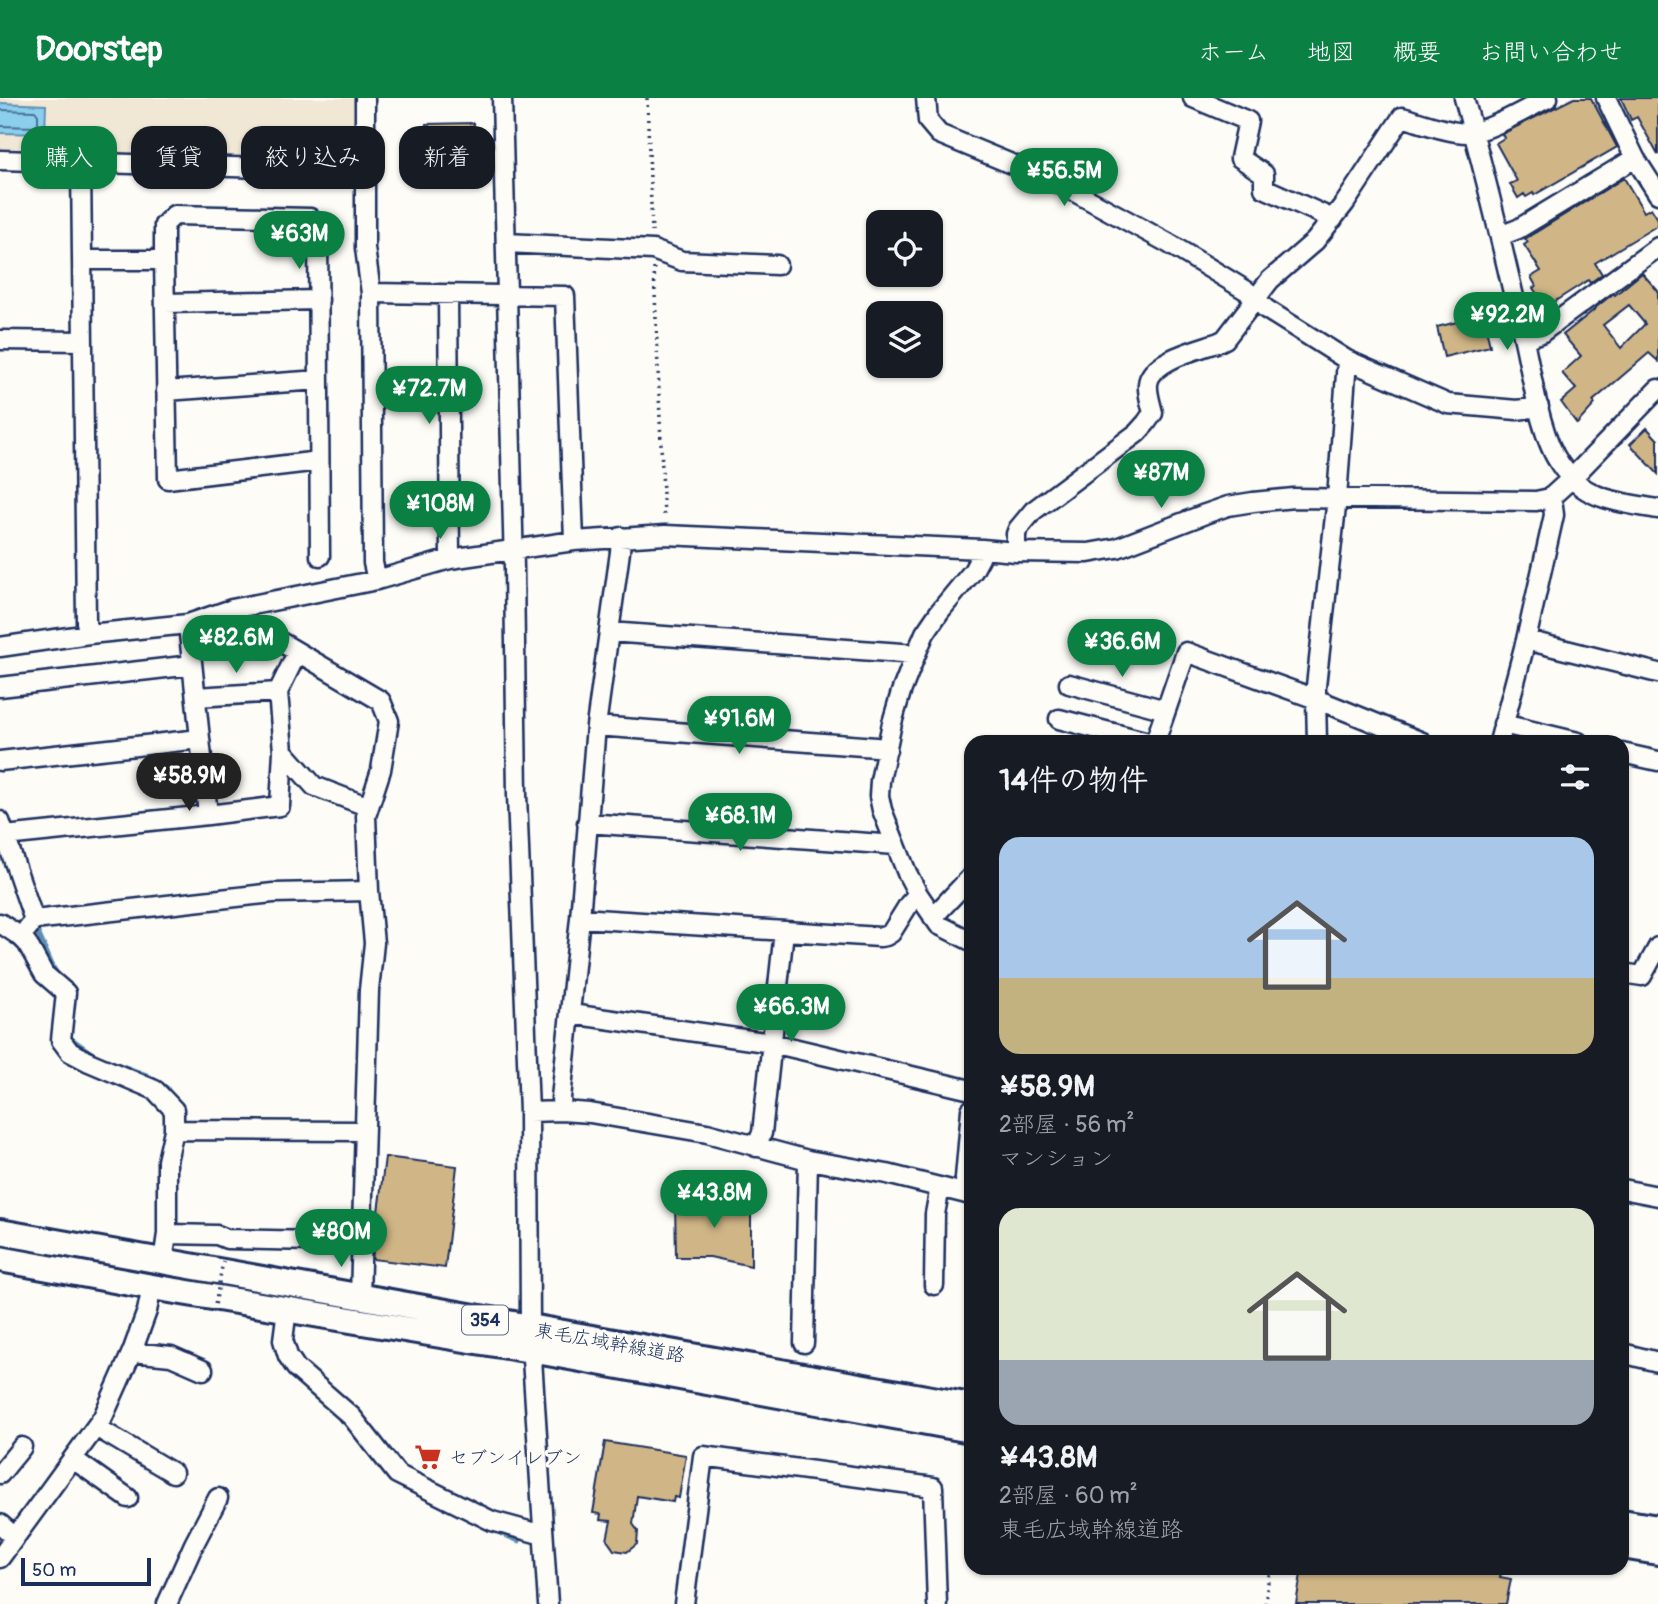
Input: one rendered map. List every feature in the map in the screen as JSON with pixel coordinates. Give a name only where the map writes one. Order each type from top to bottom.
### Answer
[{"type":"highway","name":"東毛広域幹線道路","points":[[0,1232],[360,1297],[530,1339],[964,1429]]},
{"type":"highway","name":"東毛広域幹線道路","points":[[0,1259],[288,1309],[530,1339],[964,1405]]},
{"type":"highway","points":[[1629,1523],[1658,1528]]},
{"type":"highway","points":[[1629,1547],[1658,1552]]},
{"type":"street","points":[[365,98],[365,126]]},
{"type":"street","points":[[502,98],[517,795],[529,1112],[530,1339],[548,1604]]},
{"type":"street","points":[[926,98],[928,121],[939,134],[1062,185],[1168,243],[1247,291],[1266,309],[1347,360],[1448,404],[1517,410],[1539,407]]},
{"type":"street","points":[[1193,98],[1248,121],[1240,158],[1264,174],[1264,188],[1333,219]]},
{"type":"street","points":[[1464,98],[1550,447],[1560,466],[1585,491],[1606,500],[1658,509]]},
{"type":"street","points":[[1016,552],[1017,529],[1033,511],[1146,424],[1153,413],[1147,387],[1149,378],[1164,362],[1225,339],[1270,280],[1315,241],[1402,117],[1456,131],[1474,132],[1548,98]]},
{"type":"street","points":[[1606,98],[1635,158],[1658,194]]},
{"type":"street","points":[[1500,236],[1518,229],[1635,158]]},
{"type":"street","points":[[0,160],[21,161]]},
{"type":"street","points":[[117,164],[241,168]]},
{"type":"street","points":[[82,189],[86,622],[89,634]]},
{"type":"street","points":[[364,189],[365,248],[371,293],[373,563],[377,580]]},
{"type":"street","points":[[320,461],[168,479],[164,225],[174,215],[310,218],[318,228],[320,461],[320,556]]},
{"type":"street","points":[[506,243],[653,250],[682,261],[777,265]]},
{"type":"street","points":[[1524,339],[1541,333],[1658,247]]},
{"type":"street","points":[[83,260],[164,260]]},
{"type":"street","points":[[371,293],[565,296],[574,541]]},
{"type":"street","points":[[448,294],[450,559]]},
{"type":"street","points":[[165,303],[318,300]]},
{"type":"street","points":[[0,340],[83,341]]},
{"type":"street","points":[[1317,735],[1316,686],[1337,498],[1347,360]]},
{"type":"street","points":[[166,391],[319,380]]},
{"type":"street","points":[[0,648],[89,634],[188,624],[232,609],[377,580],[450,559],[574,541],[665,535],[1088,553],[1117,548],[1228,506],[1253,502],[1294,498],[1536,501],[1550,498],[1573,478],[1658,389]]},
{"type":"street","points":[[1501,733],[1526,640],[1554,515],[1550,498]]},
{"type":"street","points":[[562,1111],[561,1098],[596,726],[621,537]]},
{"type":"street","points":[[964,938],[939,925],[918,894],[907,873],[879,796],[892,723],[916,654],[925,633],[972,571],[982,549]]},
{"type":"street","points":[[232,609],[234,625],[267,634],[381,701],[389,721],[381,770],[366,816],[374,943],[369,990],[360,1297]]},
{"type":"street","points":[[188,624],[208,815]]},
{"type":"street","points":[[609,632],[916,654]]},
{"type":"street","points":[[1526,640],[1658,674]]},
{"type":"street","points":[[1157,735],[1186,652],[1316,699],[1389,735]]},
{"type":"street","points":[[34,920],[3,828],[208,815],[280,806],[283,751],[278,692],[297,653]]},
{"type":"street","points":[[0,687],[192,664]]},
{"type":"street","points":[[1069,684],[1166,710]]},
{"type":"street","points":[[196,697],[278,692]]},
{"type":"street","points":[[1059,719],[1121,735]]},
{"type":"street","points":[[596,726],[887,750]]},
{"type":"street","points":[[0,761],[200,739]]},
{"type":"street","points":[[283,751],[314,786],[369,807]]},
{"type":"street","points":[[1629,755],[1658,761]]},
{"type":"street","points":[[587,823],[896,845]]},
{"type":"street","points":[[933,917],[964,884]]},
{"type":"street","points":[[21,937],[34,920],[273,893],[369,891]]},
{"type":"street","points":[[580,918],[886,936],[891,933],[918,894]]},
{"type":"street","points":[[0,923],[27,943],[44,974],[66,993],[61,1040],[70,1052],[155,1090],[174,1110],[174,1130],[166,1171],[167,1234],[163,1261]]},
{"type":"street","points":[[755,1147],[762,1133],[784,931]]},
{"type":"street","points":[[1629,974],[1642,976],[1658,947]]},
{"type":"street","points":[[570,1014],[772,1043],[964,1088]]},
{"type":"street","points":[[529,1112],[590,1113],[707,1133],[808,1160],[887,1174],[964,1193]]},
{"type":"street","points":[[174,1130],[364,1131]]},
{"type":"street","points":[[804,1343],[808,1160]]},
{"type":"street","points":[[934,1285],[935,1214],[940,1187]]},
{"type":"street","points":[[1629,1190],[1658,1196]]},
{"type":"street","points":[[167,1234],[216,1235],[227,1239],[360,1242]]},
{"type":"street","points":[[0,1558],[103,1417],[148,1311],[152,1287]]},
{"type":"street","points":[[288,1309],[283,1340],[288,1356],[296,1368],[352,1418],[397,1474],[492,1521],[543,1535]]},
{"type":"street","points":[[132,1352],[171,1356],[203,1370]]},
{"type":"street","points":[[1629,1355],[1658,1362]]},
{"type":"street","points":[[96,1427],[173,1473]]},
{"type":"street","points":[[0,1474],[22,1447]]},
{"type":"street","points":[[684,1604],[703,1456],[933,1487],[937,1604]]},
{"type":"street","points":[[73,1459],[128,1499]]},
{"type":"street","points":[[167,1604],[218,1498]]},
{"type":"street","points":[[0,1524],[15,1537]]},
{"type":"path","points":[[646,98],[665,535]]},
{"type":"path","points":[[214,1311],[223,1261]]},
{"type":"path","points":[[1265,1604],[1269,1575]]},
{"type":"shaded area","points":[[0,98],[356,98],[356,126],[241,126],[241,161],[227,161],[227,126],[131,126],[131,157],[117,157],[117,126],[21,126],[21,154],[0,153]]},
{"type":"water","points":[[0,103],[46,105],[45,126],[21,126],[21,133],[0,133]]},
{"type":"building","points":[[1574,98],[1591,98],[1617,147],[1534,195],[1533,193],[1526,197],[1524,194],[1518,198],[1510,184],[1517,181],[1496,143],[1504,138],[1502,134]]},
{"type":"building","points":[[1621,98],[1658,98],[1658,155],[1637,117],[1631,120]]},
{"type":"building","points":[[474,123],[474,126],[426,126]]},
{"type":"building","points":[[1624,178],[1644,212],[1651,208],[1658,219],[1658,225],[1595,263],[1602,274],[1590,283],[1588,280],[1546,307],[1533,288],[1536,286],[1531,277],[1541,271],[1524,245],[1528,242],[1525,239]]},
{"type":"building","points":[[1642,273],[1658,291],[1658,361],[1649,353],[1593,401],[1595,404],[1577,424],[1561,402],[1576,389],[1562,373],[1581,356],[1563,335],[1614,293],[1615,295]],"holes":[[[1629,305],[1645,324],[1621,348],[1603,325]]]},
{"type":"building","points":[[1489,314],[1493,327],[1486,328],[1490,346],[1444,357],[1437,327]]},
{"type":"building","points":[[1647,428],[1658,440],[1658,474],[1630,444]]},
{"type":"building","points":[[385,1157],[457,1166],[445,1268],[372,1259]]},
{"type":"building","points":[[675,1200],[751,1203],[751,1266],[710,1257],[676,1257]]},
{"type":"building","points":[[605,1442],[686,1455],[679,1498],[674,1497],[673,1502],[637,1496],[633,1524],[638,1531],[637,1544],[627,1552],[614,1550],[607,1540],[611,1521],[600,1520],[601,1514],[593,1513]]},
{"type":"building","points":[[1301,1575],[1500,1575],[1511,1579],[1506,1604],[1296,1604]]},
{"type":"waterway","points":[[35,926],[59,977]]},
{"type":"waterway","points":[[69,1032],[69,1037],[97,1057]]},
{"type":"waterway","points":[[106,1060],[147,1075],[167,1088]]},
{"type":"waterway","points":[[485,1527],[519,1541]]},
{"type":"place","name":"セブンイレブン","points":[[428,1457]]}]
